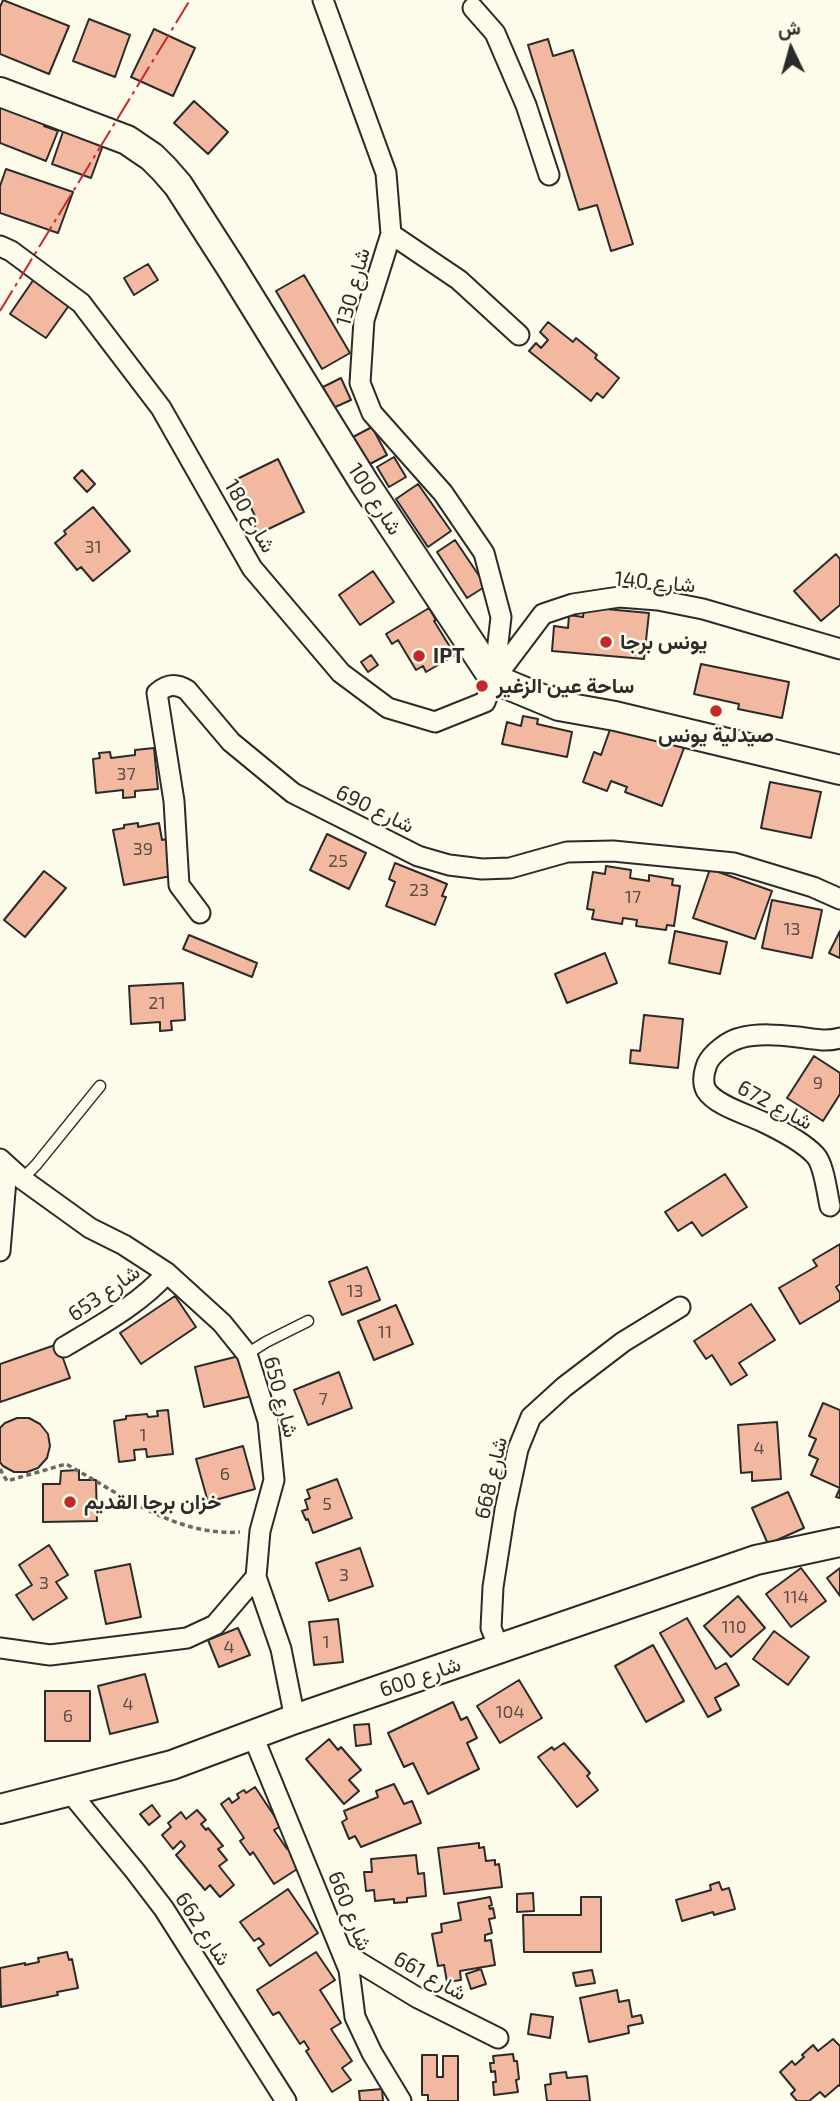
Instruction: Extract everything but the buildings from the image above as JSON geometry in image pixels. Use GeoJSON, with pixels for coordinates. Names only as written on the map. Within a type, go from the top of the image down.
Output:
{"type":"FeatureCollection","features":[{"type":"Feature","properties":{"kind":"main road","name":"شارع 100"},"geometry":{"type":"LineString","coordinates":[[0,92],[127,140],[152,157],[171,177],[232,269],[365,484],[494,679]]}},
{"type":"Feature","properties":{"kind":"main road"},"geometry":{"type":"LineString","coordinates":[[494,679],[559,706],[615,716],[840,770]]}},
{"type":"Feature","properties":{"kind":"main road","name":"شارع 600"},"geometry":{"type":"LineString","coordinates":[[0,1809],[172,1765],[295,1719],[756,1560],[840,1542]]}},
{"type":"Feature","properties":{"kind":"street","name":"شارع 130"},"geometry":{"type":"LineString","coordinates":[[323,0],[386,173],[391,233],[364,320],[360,383],[372,413],[443,493],[484,553],[501,617],[494,679]]}},
{"type":"Feature","properties":{"kind":"street"},"geometry":{"type":"LineString","coordinates":[[466,3],[495,33],[526,104],[550,175]]}},
{"type":"Feature","properties":{"kind":"street"},"geometry":{"type":"LineString","coordinates":[[391,233],[459,280],[519,335]]}},
{"type":"Feature","properties":{"kind":"street","name":"شارع 180"},"geometry":{"type":"LineString","coordinates":[[0,246],[11,251],[81,303],[162,408],[252,568],[341,673],[388,708],[435,722],[485,702],[494,679]]}},
{"type":"Feature","properties":{"kind":"street","name":"شارع 140"},"geometry":{"type":"LineString","coordinates":[[494,679],[543,614],[573,604],[619,597],[658,600],[703,609],[840,649]]}},
{"type":"Feature","properties":{"kind":"street","name":"شارع 690"},"geometry":{"type":"LineString","coordinates":[[200,913],[178,885],[174,801],[157,693],[171,685],[187,690],[231,742],[293,793],[418,856],[449,865],[482,869],[510,868],[567,852],[612,851],[734,863],[840,898]]}},
{"type":"Feature","properties":{"kind":"street","name":"شارع 672"},"geometry":{"type":"LineString","coordinates":[[830,1206],[818,1158],[805,1145],[714,1097],[706,1089],[704,1074],[709,1060],[736,1039],[755,1034],[825,1041],[840,1038]]}},
{"type":"Feature","properties":{"kind":"street"},"geometry":{"type":"LineString","coordinates":[[0,1251],[10,1169]]}},
{"type":"Feature","properties":{"kind":"street","name":"شارع 650"},"geometry":{"type":"LineString","coordinates":[[10,1169],[90,1228],[124,1245],[167,1273],[222,1323],[247,1354],[268,1421],[274,1480],[260,1531],[256,1577],[281,1649],[295,1719]]}},
{"type":"Feature","properties":{"kind":"street","name":"شارع 653"},"geometry":{"type":"LineString","coordinates":[[64,1347],[140,1297],[167,1273]]}},
{"type":"Feature","properties":{"kind":"street","name":"شارع 668"},"geometry":{"type":"LineString","coordinates":[[500,1650],[491,1628],[493,1587],[518,1449],[531,1417],[564,1387],[623,1342],[680,1307]]}},
{"type":"Feature","properties":{"kind":"street"},"geometry":{"type":"LineString","coordinates":[[0,1648],[50,1655],[187,1638],[215,1625],[256,1577]]}},
{"type":"Feature","properties":{"kind":"street","name":"شارع 660"},"geometry":{"type":"LineString","coordinates":[[253,1736],[342,1952],[352,1983],[355,2017],[372,2053],[401,2101]]}},
{"type":"Feature","properties":{"kind":"street","name":"شارع 662"},"geometry":{"type":"LineString","coordinates":[[69,1791],[149,1889],[286,2101]]}},
{"type":"Feature","properties":{"kind":"street","name":"شارع 661"},"geometry":{"type":"LineString","coordinates":[[342,1952],[418,1998],[498,2038]]}},
{"type":"Feature","properties":{"kind":"lane"},"geometry":{"type":"LineString","coordinates":[[10,1169],[36,1165],[100,1086]]}},
{"type":"Feature","properties":{"kind":"lane"},"geometry":{"type":"LineString","coordinates":[[247,1354],[308,1321]]}},
{"type":"Feature","properties":{"kind":"path"},"geometry":{"type":"LineString","coordinates":[[0,1469],[7,1481],[66,1464],[158,1515],[183,1525],[221,1534],[260,1531]]}},
{"type":"Feature","properties":{"kind":"power"},"geometry":{"type":"LineString","coordinates":[[0,311],[190,0]]}},
{"type":"Feature","properties":{"kind":"place","name":"يونس برجا"},"geometry":{"type":"Point","coordinates":[606,642]}},
{"type":"Feature","properties":{"kind":"place","name":"IPT"},"geometry":{"type":"Point","coordinates":[419,656]}},
{"type":"Feature","properties":{"kind":"place","name":"ساحة عين الزغير"},"geometry":{"type":"Point","coordinates":[482,686]}},
{"type":"Feature","properties":{"kind":"place","name":"صيدلية يونس"},"geometry":{"type":"Point","coordinates":[716,711]}},
{"type":"Feature","properties":{"kind":"place","name":"خزان برجا القديم"},"geometry":{"type":"Point","coordinates":[70,1502]}}]}
